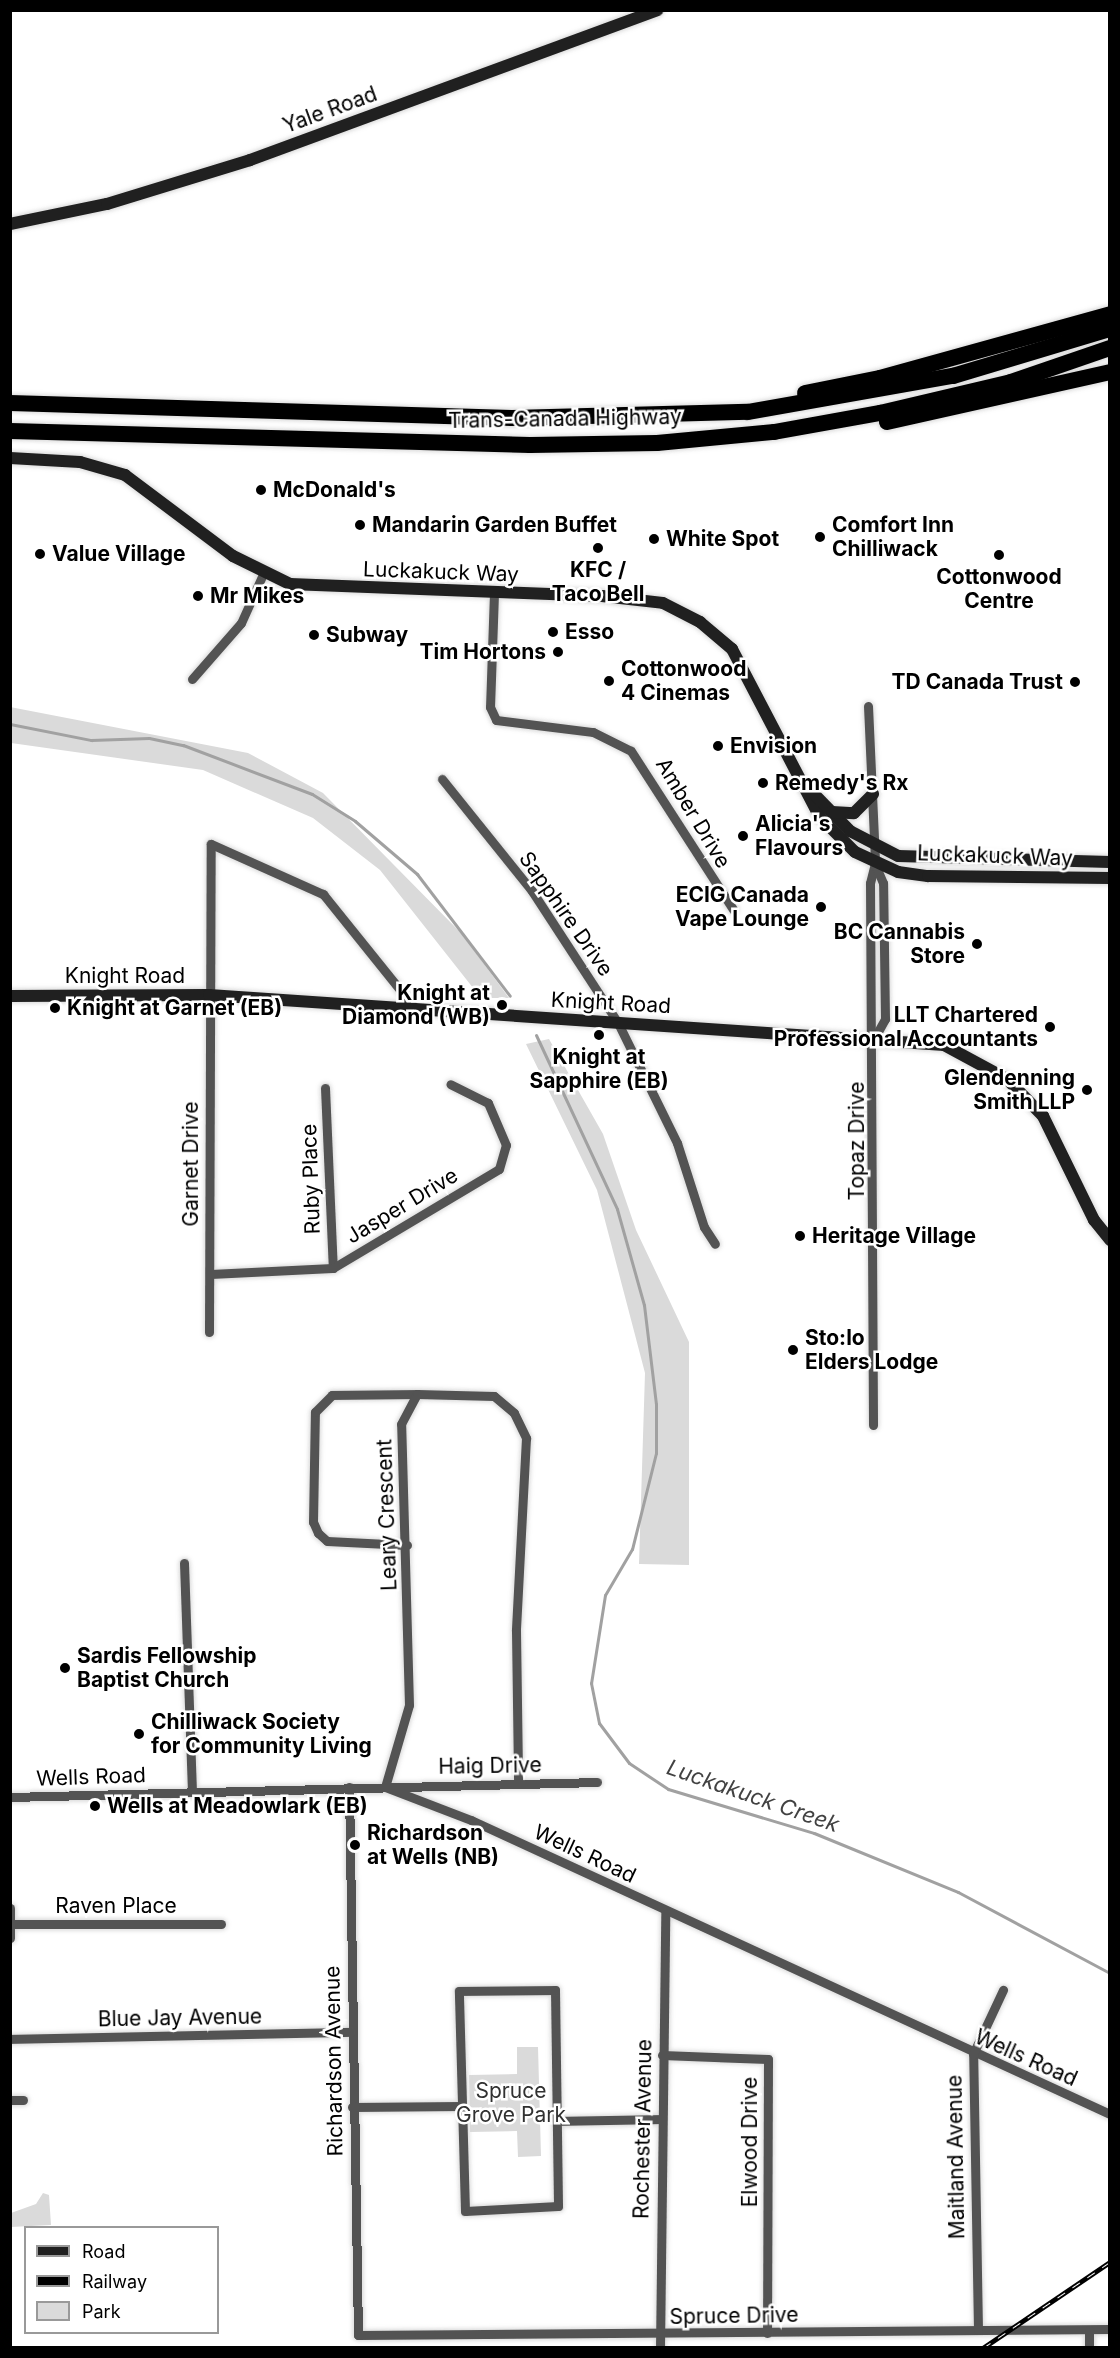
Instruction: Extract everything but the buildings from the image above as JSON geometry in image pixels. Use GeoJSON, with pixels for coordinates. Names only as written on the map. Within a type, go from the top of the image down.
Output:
{"type":"FeatureCollection","features":[{"type":"Feature","properties":{"kind":"highway"},"geometry":{"type":"LineString","coordinates":[[1084,321],[1110,308]]}},
{"type":"Feature","properties":{"kind":"highway"},"geometry":{"type":"LineString","coordinates":[[699,415],[880,378],[1110,314]]}},
{"type":"Feature","properties":{"kind":"highway","name":"Trans-Canada Highway"},"geometry":{"type":"LineString","coordinates":[[10,403],[512,418],[699,415],[842,398],[932,380],[1110,329]]}},
{"type":"Feature","properties":{"kind":"highway","name":"Trans-Canada Highway"},"geometry":{"type":"LineString","coordinates":[[10,431],[530,445],[657,443],[774,432],[880,413],[1011,382],[1110,348]]}},
{"type":"Feature","properties":{"kind":"highway"},"geometry":{"type":"LineString","coordinates":[[657,443],[840,431],[1110,372]]}},
{"type":"Feature","properties":{"kind":"street","name":"Yale Road"},"geometry":{"type":"LineString","coordinates":[[10,224],[107,204],[250,160],[657,10]]}},
{"type":"Feature","properties":{"kind":"street","name":"Luckakuck Way"},"geometry":{"type":"LineString","coordinates":[[10,458],[80,462],[126,475],[263,574],[330,589],[636,598],[686,613],[718,635],[747,669],[830,830],[875,863],[928,876],[1110,878]]}},
{"type":"Feature","properties":{"kind":"street"},"geometry":{"type":"LineString","coordinates":[[192,679],[241,623],[263,574]]}},
{"type":"Feature","properties":{"kind":"street","name":"Amber Drive"},"geometry":{"type":"LineString","coordinates":[[494,593],[490,707],[496,720],[593,732],[631,751],[733,909]]}},
{"type":"Feature","properties":{"kind":"street","name":"Topaz Drive"},"geometry":{"type":"LineString","coordinates":[[868,706],[875,847],[875,863],[870,883],[875,1037],[873,1425]]}},
{"type":"Feature","properties":{"kind":"street","name":"Sapphire Drive"},"geometry":{"type":"LineString","coordinates":[[442,779],[532,891],[618,1023],[677,1143],[704,1227],[715,1244]]}},
{"type":"Feature","properties":{"kind":"street","name":"Luckakuck Way"},"geometry":{"type":"LineString","coordinates":[[809,789],[831,812],[875,847],[928,861],[1110,862]]}},
{"type":"Feature","properties":{"kind":"street"},"geometry":{"type":"LineString","coordinates":[[831,812],[854,813],[873,794]]}},
{"type":"Feature","properties":{"kind":"street","name":"Garnet Drive"},"geometry":{"type":"LineString","coordinates":[[209,1332],[211,844],[322,894],[417,1011]]}},
{"type":"Feature","properties":{"kind":"street","name":"Topaz Drive"},"geometry":{"type":"LineString","coordinates":[[875,863],[883,883],[885,1019],[875,1037]]}},
{"type":"Feature","properties":{"kind":"street","name":"Knight Road"},"geometry":{"type":"LineString","coordinates":[[10,996],[209,995],[417,1011],[875,1037],[944,1045],[1007,1079],[1043,1116],[1094,1220],[1110,1240]]}},
{"type":"Feature","properties":{"kind":"street","name":"Jasper Drive"},"geometry":{"type":"LineString","coordinates":[[210,1275],[333,1268],[499,1169],[506,1146],[488,1103],[450,1084]]}},
{"type":"Feature","properties":{"kind":"street","name":"Ruby Place"},"geometry":{"type":"LineString","coordinates":[[325,1088],[333,1268]]}},
{"type":"Feature","properties":{"kind":"street","name":"Leary Crescent"},"geometry":{"type":"LineString","coordinates":[[385,1787],[409,1705],[407,1545],[401,1424],[417,1394]]}},
{"type":"Feature","properties":{"kind":"street"},"geometry":{"type":"LineString","coordinates":[[407,1545],[327,1541],[318,1533],[314,1522],[315,1412],[332,1395],[494,1396],[514,1413],[526,1438],[516,1631],[518,1783]]}},
{"type":"Feature","properties":{"kind":"street"},"geometry":{"type":"LineString","coordinates":[[184,1563],[192,1791]]}},
{"type":"Feature","properties":{"kind":"street","name":"Haig Drive"},"geometry":{"type":"LineString","coordinates":[[385,1787],[597,1782]]}},
{"type":"Feature","properties":{"kind":"street","name":"Richardson Avenue"},"geometry":{"type":"LineString","coordinates":[[349,1787],[352,2107],[358,2335]]}},
{"type":"Feature","properties":{"kind":"street","name":"Wells Road"},"geometry":{"type":"LineString","coordinates":[[10,1797],[385,1787],[471,1820],[973,2054],[1110,2114]]}},
{"type":"Feature","properties":{"kind":"street"},"geometry":{"type":"LineString","coordinates":[[10,1908],[10,1938]]}},
{"type":"Feature","properties":{"kind":"street","name":"Rochester Avenue"},"geometry":{"type":"LineString","coordinates":[[660,2348],[660,2119],[665,1912]]}},
{"type":"Feature","properties":{"kind":"street","name":"Raven Place"},"geometry":{"type":"LineString","coordinates":[[11,1924],[221,1924]]}},
{"type":"Feature","properties":{"kind":"street"},"geometry":{"type":"LineString","coordinates":[[555,1990],[558,2206],[465,2211],[462,2106],[459,1991],[555,1990]]}},
{"type":"Feature","properties":{"kind":"street","name":"Maitland Avenue"},"geometry":{"type":"LineString","coordinates":[[978,2330],[973,2054],[1004,1990]]}},
{"type":"Feature","properties":{"kind":"street","name":"Blue Jay Avenue"},"geometry":{"type":"LineString","coordinates":[[10,2039],[351,2032]]}},
{"type":"Feature","properties":{"kind":"street","name":"Elwood Drive"},"geometry":{"type":"LineString","coordinates":[[662,2055],[768,2059],[768,2333]]}},
{"type":"Feature","properties":{"kind":"street"},"geometry":{"type":"LineString","coordinates":[[10,2100],[23,2100]]}},
{"type":"Feature","properties":{"kind":"street"},"geometry":{"type":"LineString","coordinates":[[352,2107],[462,2106]]}},
{"type":"Feature","properties":{"kind":"street"},"geometry":{"type":"LineString","coordinates":[[557,2121],[660,2119]]}},
{"type":"Feature","properties":{"kind":"street","name":"Spruce Drive"},"geometry":{"type":"LineString","coordinates":[[358,2335],[660,2335],[1110,2329]]}},
{"type":"Feature","properties":{"kind":"street"},"geometry":{"type":"LineString","coordinates":[[1089,2330],[1089,2348]]}},
{"type":"Feature","properties":{"kind":"green space"},"geometry":{"type":"Polygon","coordinates":[[[10,707],[248,753],[323,793],[462,934],[509,998],[481,998],[380,870],[313,818],[203,770],[11,743],[10,707]]]}},
{"type":"Feature","properties":{"kind":"green space"},"geometry":{"type":"Polygon","coordinates":[[[549,1039],[603,1134],[636,1230],[689,1342],[689,1565],[639,1564],[645,1373],[597,1190],[526,1044],[549,1039]]]}},
{"type":"Feature","properties":{"kind":"green space","name":"Spruce Grove Park"},"geometry":{"type":"Polygon","coordinates":[[[517,2047],[538,2047],[541,2156],[518,2157],[517,2131],[470,2132],[469,2075],[517,2074],[517,2047]]]}},
{"type":"Feature","properties":{"kind":"green space"},"geometry":{"type":"Polygon","coordinates":[[[43,2193],[49,2195],[51,2225],[11,2227],[11,2213],[36,2204],[43,2193]]]}},
{"type":"Feature","properties":{"kind":"waterway","name":"Luckakuck Creek"},"geometry":{"type":"LineString","coordinates":[[10,724],[91,740],[149,738],[183,745],[312,794],[355,821],[417,874],[510,996]]}},
{"type":"Feature","properties":{"kind":"waterway","name":"Luckakuck Creek"},"geometry":{"type":"LineString","coordinates":[[536,1035],[617,1209],[644,1305],[656,1404],[656,1453],[632,1549],[605,1595],[591,1683],[599,1723],[629,1763],[668,1789],[814,1833],[958,1892],[1110,1973]]}},
{"type":"Feature","properties":{"kind":"railway"},"geometry":{"type":"LineString","coordinates":[[983,2348],[1110,2262]]}},
{"type":"Feature","properties":{"kind":"place","name":"McDonald's"},"geometry":{"type":"Point","coordinates":[261,490]}},
{"type":"Feature","properties":{"kind":"place","name":"Mandarin Garden Buffet"},"geometry":{"type":"Point","coordinates":[360,525]}},
{"type":"Feature","properties":{"kind":"place","name":"Comfort Inn Chilliwack"},"geometry":{"type":"Point","coordinates":[820,537]}},
{"type":"Feature","properties":{"kind":"place","name":"White Spot"},"geometry":{"type":"Point","coordinates":[654,539]}},
{"type":"Feature","properties":{"kind":"place","name":"KFC / Taco Bell"},"geometry":{"type":"Point","coordinates":[598,548]}},
{"type":"Feature","properties":{"kind":"place","name":"Value Village"},"geometry":{"type":"Point","coordinates":[40,554]}},
{"type":"Feature","properties":{"kind":"place","name":"Cottonwood Centre"},"geometry":{"type":"Point","coordinates":[999,555]}},
{"type":"Feature","properties":{"kind":"place","name":"Mr Mikes"},"geometry":{"type":"Point","coordinates":[198,596]}},
{"type":"Feature","properties":{"kind":"place","name":"Esso"},"geometry":{"type":"Point","coordinates":[553,632]}},
{"type":"Feature","properties":{"kind":"place","name":"Subway"},"geometry":{"type":"Point","coordinates":[314,635]}},
{"type":"Feature","properties":{"kind":"place","name":"Tim Hortons"},"geometry":{"type":"Point","coordinates":[558,652]}},
{"type":"Feature","properties":{"kind":"place","name":"Cottonwood 4 Cinemas"},"geometry":{"type":"Point","coordinates":[609,681]}},
{"type":"Feature","properties":{"kind":"place","name":"TD Canada Trust"},"geometry":{"type":"Point","coordinates":[1075,682]}},
{"type":"Feature","properties":{"kind":"place","name":"Envision"},"geometry":{"type":"Point","coordinates":[718,746]}},
{"type":"Feature","properties":{"kind":"place","name":"Remedy's Rx"},"geometry":{"type":"Point","coordinates":[763,783]}},
{"type":"Feature","properties":{"kind":"place","name":"Alicia's Flavours"},"geometry":{"type":"Point","coordinates":[743,836]}},
{"type":"Feature","properties":{"kind":"place","name":"ECIG Canada Vape Lounge"},"geometry":{"type":"Point","coordinates":[821,907]}},
{"type":"Feature","properties":{"kind":"place","name":"BC Cannabis Store"},"geometry":{"type":"Point","coordinates":[977,944]}},
{"type":"Feature","properties":{"kind":"place","name":"Knight at Diamond (WB)"},"geometry":{"type":"Point","coordinates":[502,1005]}},
{"type":"Feature","properties":{"kind":"place","name":"Knight at Garnet (EB)"},"geometry":{"type":"Point","coordinates":[55,1008]}},
{"type":"Feature","properties":{"kind":"place","name":"LLT Chartered Professional Accountants"},"geometry":{"type":"Point","coordinates":[1050,1027]}},
{"type":"Feature","properties":{"kind":"place","name":"Knight at Sapphire (EB)"},"geometry":{"type":"Point","coordinates":[599,1035]}},
{"type":"Feature","properties":{"kind":"place","name":"Glendenning Smith LLP"},"geometry":{"type":"Point","coordinates":[1087,1090]}},
{"type":"Feature","properties":{"kind":"place","name":"Heritage Village"},"geometry":{"type":"Point","coordinates":[800,1236]}},
{"type":"Feature","properties":{"kind":"place","name":"Sto:lo Elders Lodge"},"geometry":{"type":"Point","coordinates":[793,1350]}},
{"type":"Feature","properties":{"kind":"place","name":"Sardis Fellowship Baptist Church"},"geometry":{"type":"Point","coordinates":[65,1668]}},
{"type":"Feature","properties":{"kind":"place","name":"Chilliwack Society for Community Living"},"geometry":{"type":"Point","coordinates":[139,1734]}},
{"type":"Feature","properties":{"kind":"place","name":"Wells at Meadowlark (EB)"},"geometry":{"type":"Point","coordinates":[95,1806]}},
{"type":"Feature","properties":{"kind":"place","name":"Richardson at Wells (NB)"},"geometry":{"type":"Point","coordinates":[355,1845]}}]}
